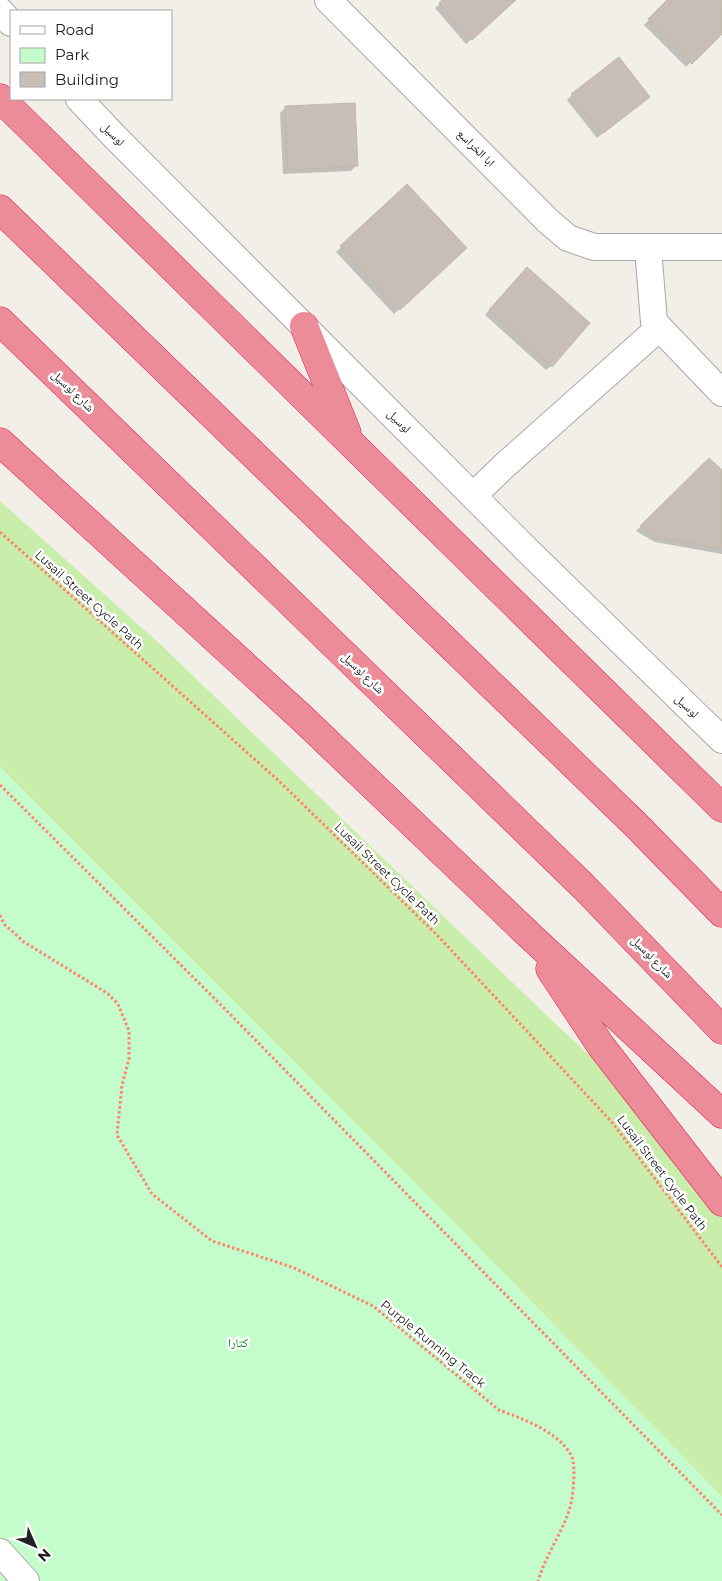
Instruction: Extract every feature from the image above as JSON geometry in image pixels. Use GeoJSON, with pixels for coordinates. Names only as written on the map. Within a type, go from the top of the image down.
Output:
{"type":"FeatureCollection","features":[{"type":"Feature","properties":{"kind":"highway"},"geometry":{"type":"LineString","coordinates":[[0,98],[722,808]]}},
{"type":"Feature","properties":{"kind":"highway"},"geometry":{"type":"LineString","coordinates":[[0,209],[636,825],[722,913]]}},
{"type":"Feature","properties":{"kind":"highway","name":"شارع لوسيل"},"geometry":{"type":"LineString","coordinates":[[0,320],[577,880],[722,1030]]}},
{"type":"Feature","properties":{"kind":"highway"},"geometry":{"type":"LineString","coordinates":[[304,326],[352,444]]}},
{"type":"Feature","properties":{"kind":"highway"},"geometry":{"type":"LineString","coordinates":[[0,442],[302,718],[528,934],[722,1114]]}},
{"type":"Feature","properties":{"kind":"highway"},"geometry":{"type":"LineString","coordinates":[[528,934],[601,1046],[722,1202]]}},
{"type":"Feature","properties":{"kind":"street","name":"ابا الخراسع"},"geometry":{"type":"LineString","coordinates":[[328,0],[548,221],[568,238],[594,247],[722,247]]}},
{"type":"Feature","properties":{"kind":"street"},"geometry":{"type":"LineString","coordinates":[[0,11],[10,22]]}},
{"type":"Feature","properties":{"kind":"street","name":"لوسيل"},"geometry":{"type":"LineString","coordinates":[[80,100],[473,496],[722,739]]}},
{"type":"Feature","properties":{"kind":"street"},"geometry":{"type":"LineString","coordinates":[[648,248],[652,313],[659,328],[722,393]]}},
{"type":"Feature","properties":{"kind":"street"},"geometry":{"type":"LineString","coordinates":[[473,496],[659,328]]}},
{"type":"Feature","properties":{"kind":"street"},"geometry":{"type":"LineString","coordinates":[[0,1552],[26,1581]]}},
{"type":"Feature","properties":{"kind":"path","name":"Lusail Street Cycle Path"},"geometry":{"type":"LineString","coordinates":[[0,532],[279,781],[437,935],[611,1120],[722,1267]]}},
{"type":"Feature","properties":{"kind":"path"},"geometry":{"type":"LineString","coordinates":[[0,785],[223,1006],[722,1515]]}},
{"type":"Feature","properties":{"kind":"path","name":"Purple Running Track"},"geometry":{"type":"LineString","coordinates":[[0,915],[4,924],[24,942],[107,993],[118,1004],[129,1031],[129,1059],[122,1085],[118,1135],[152,1194],[212,1241],[292,1267],[373,1306],[499,1410],[519,1417],[558,1439],[572,1458],[573,1495],[569,1512],[544,1561],[538,1581]]}},
{"type":"Feature","properties":{"kind":"green space"},"geometry":{"type":"Polygon","coordinates":[[[0,501],[160,644],[562,1030],[722,1176],[722,1497],[435,1203],[0,767],[0,501]]]}},
{"type":"Feature","properties":{"kind":"green space","name":"كتارا"},"geometry":{"type":"Polygon","coordinates":[[[0,767],[435,1203],[722,1497],[722,1581],[0,1581],[0,767]]]}},
{"type":"Feature","properties":{"kind":"building"},"geometry":{"type":"Polygon","coordinates":[[[442,0],[516,0],[472,40],[439,3],[442,0]]]}},
{"type":"Feature","properties":{"kind":"building"},"geometry":{"type":"Polygon","coordinates":[[[667,0],[722,0],[722,34],[692,64],[648,19],[667,0]]]}},
{"type":"Feature","properties":{"kind":"building"},"geometry":{"type":"Polygon","coordinates":[[[619,57],[650,97],[602,134],[571,94],[619,57]]]}},
{"type":"Feature","properties":{"kind":"building"},"geometry":{"type":"Polygon","coordinates":[[[355,103],[358,166],[288,170],[285,106],[355,103]]]}},
{"type":"Feature","properties":{"kind":"building"},"geometry":{"type":"Polygon","coordinates":[[[407,184],[467,248],[400,310],[340,246],[407,184]]]}},
{"type":"Feature","properties":{"kind":"building"},"geometry":{"type":"Polygon","coordinates":[[[527,267],[590,323],[552,367],[489,310],[527,267]]]}},
{"type":"Feature","properties":{"kind":"building"},"geometry":{"type":"Polygon","coordinates":[[[709,458],[722,470],[722,549],[660,537],[640,526],[709,458]]]}}]}
